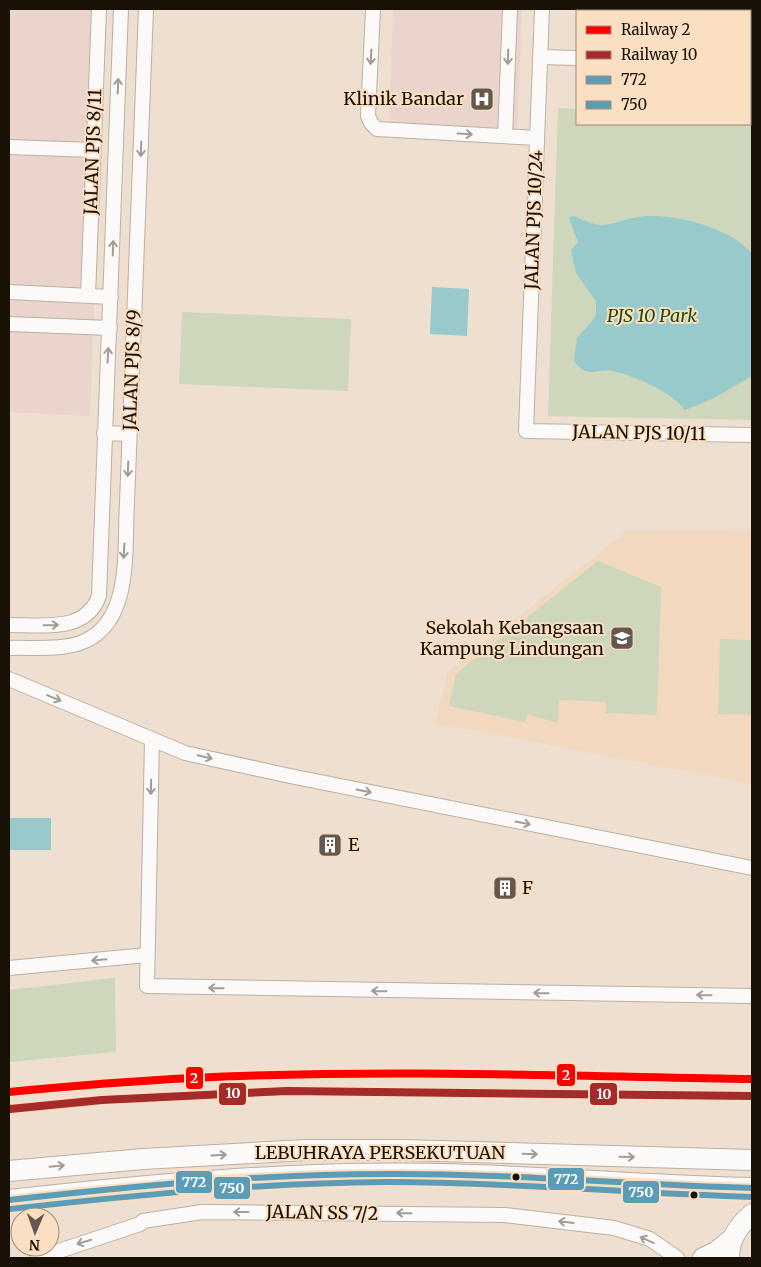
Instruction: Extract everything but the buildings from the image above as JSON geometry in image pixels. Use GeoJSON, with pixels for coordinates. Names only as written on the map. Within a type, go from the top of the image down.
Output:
{"type":"FeatureCollection","features":[{"type":"Feature","properties":{"kind":"highway","name":"LEBUHRAYA PERSEKUTUAN"},"geometry":{"type":"LineString","coordinates":[[9,1171],[142,1159],[306,1150],[402,1150],[752,1160]]}},
{"type":"Feature","properties":{"kind":"highway","name":"LEBUHRAYA PERSEKUTUAN"},"geometry":{"type":"LineString","coordinates":[[9,1200],[144,1185],[304,1176],[438,1174],[752,1188]]}},
{"type":"Feature","properties":{"kind":"highway"},"geometry":{"type":"LineString","coordinates":[[729,1258],[733,1238],[737,1230],[752,1214]]}},
{"type":"Feature","properties":{"kind":"highway"},"geometry":{"type":"LineString","coordinates":[[703,1258],[716,1252],[733,1238]]}},
{"type":"Feature","properties":{"kind":"street","name":"JALAN PJS 8/11"},"geometry":{"type":"LineString","coordinates":[[88,296],[99,9]]}},
{"type":"Feature","properties":{"kind":"street","name":"JALAN PJS 8/9"},"geometry":{"type":"LineString","coordinates":[[90,613],[95,607],[99,596],[121,9]]}},
{"type":"Feature","properties":{"kind":"street","name":"JALAN PJS 8/9"},"geometry":{"type":"LineString","coordinates":[[9,648],[70,645],[84,641],[99,632],[115,612],[122,584],[146,9]]}},
{"type":"Feature","properties":{"kind":"street"},"geometry":{"type":"LineString","coordinates":[[373,9],[368,116],[371,123],[377,128],[537,138]]}},
{"type":"Feature","properties":{"kind":"street"},"geometry":{"type":"LineString","coordinates":[[505,136],[510,9]]}},
{"type":"Feature","properties":{"kind":"street","name":"JALAN PJS 10/24"},"geometry":{"type":"LineString","coordinates":[[526,431],[542,9]]}},
{"type":"Feature","properties":{"kind":"street"},"geometry":{"type":"LineString","coordinates":[[540,57],[576,58]]}},
{"type":"Feature","properties":{"kind":"street"},"geometry":{"type":"LineString","coordinates":[[9,147],[93,150]]}},
{"type":"Feature","properties":{"kind":"street"},"geometry":{"type":"LineString","coordinates":[[9,292],[111,297]]}},
{"type":"Feature","properties":{"kind":"street"},"geometry":{"type":"LineString","coordinates":[[9,324],[110,328]]}},
{"type":"Feature","properties":{"kind":"street","name":"JALAN PJS 10/11"},"geometry":{"type":"LineString","coordinates":[[526,431],[752,435]]}},
{"type":"Feature","properties":{"kind":"street"},"geometry":{"type":"LineString","coordinates":[[104,433],[129,434]]}},
{"type":"Feature","properties":{"kind":"street"},"geometry":{"type":"LineString","coordinates":[[9,625],[59,625],[76,622],[90,613],[115,612]]}},
{"type":"Feature","properties":{"kind":"street"},"geometry":{"type":"LineString","coordinates":[[9,679],[186,752],[290,776],[752,868]]}},
{"type":"Feature","properties":{"kind":"street"},"geometry":{"type":"LineString","coordinates":[[152,739],[148,986],[752,996]]}},
{"type":"Feature","properties":{"kind":"street"},"geometry":{"type":"LineString","coordinates":[[9,968],[147,956]]}},
{"type":"Feature","properties":{"kind":"street","name":"JALAN SS 7/2"},"geometry":{"type":"LineString","coordinates":[[38,1258],[140,1224],[143,1221],[202,1212],[505,1215],[614,1228],[650,1239],[678,1258]]}},
{"type":"Feature","properties":{"kind":"shaded area"},"geometry":{"type":"Polygon","coordinates":[[[9,9],[105,9],[90,416],[9,412],[9,9]]]}},
{"type":"Feature","properties":{"kind":"shaded area"},"geometry":{"type":"Polygon","coordinates":[[[393,9],[522,9],[517,132],[389,126],[393,9]]]}},
{"type":"Feature","properties":{"kind":"shaded area","name":"Sekolah Kebangsaan Kampung Lindungan"},"geometry":{"type":"Polygon","coordinates":[[[752,530],[752,784],[435,723],[448,672],[627,531],[752,530]]]}},
{"type":"Feature","properties":{"kind":"green space","name":"PJS 10 Park"},"geometry":{"type":"Polygon","coordinates":[[[558,108],[576,109],[576,125],[751,125],[752,118],[752,420],[548,416],[558,108]]]}},
{"type":"Feature","properties":{"kind":"green space"},"geometry":{"type":"Polygon","coordinates":[[[182,312],[351,319],[348,391],[179,384],[182,312]]]}},
{"type":"Feature","properties":{"kind":"green space"},"geometry":{"type":"Polygon","coordinates":[[[598,561],[661,587],[657,715],[606,713],[606,702],[559,700],[558,723],[527,714],[525,722],[449,706],[456,674],[598,561]]]}},
{"type":"Feature","properties":{"kind":"green space"},"geometry":{"type":"Polygon","coordinates":[[[720,639],[752,640],[752,715],[718,714],[720,639]]]}},
{"type":"Feature","properties":{"kind":"green space"},"geometry":{"type":"Polygon","coordinates":[[[115,978],[116,1052],[9,1062],[9,990],[115,978]]]}},
{"type":"Feature","properties":{"kind":"water"},"geometry":{"type":"Polygon","coordinates":[[[573,216],[601,225],[639,217],[668,217],[700,224],[731,237],[743,245],[752,254],[752,376],[712,399],[685,410],[652,385],[612,371],[588,372],[579,367],[574,361],[577,338],[593,320],[596,314],[596,301],[576,273],[571,250],[578,242],[569,218],[573,216]]]}},
{"type":"Feature","properties":{"kind":"water"},"geometry":{"type":"Polygon","coordinates":[[[432,287],[469,289],[467,336],[430,334],[432,287]]]}},
{"type":"Feature","properties":{"kind":"water"},"geometry":{"type":"Polygon","coordinates":[[[9,818],[51,818],[51,850],[9,850],[9,818]]]}},
{"type":"Feature","properties":{"kind":"rail line","name":"2"},"geometry":{"type":"LineString","coordinates":[[9,1092],[170,1079],[263,1075],[472,1074],[752,1079]]}},
{"type":"Feature","properties":{"kind":"rail line","name":"10"},"geometry":{"type":"LineString","coordinates":[[10,1109],[102,1100],[287,1091],[752,1096]]}},
{"type":"Feature","properties":{"kind":"transit line","name":"772"},"geometry":{"type":"LineString","coordinates":[[9,1200],[197,1182],[339,1175],[478,1175],[752,1188]]}},
{"type":"Feature","properties":{"kind":"transit line","name":"750"},"geometry":{"type":"LineString","coordinates":[[29,1207],[198,1191],[386,1182],[432,1182],[752,1197]]}},
{"type":"Feature","properties":{"kind":"place","name":"Klinik Bandar"},"geometry":{"type":"Point","coordinates":[482,99]}},
{"type":"Feature","properties":{"kind":"place","name":"Sekolah Kebangsaan Kampung Lindungan"},"geometry":{"type":"Point","coordinates":[622,638]}},
{"type":"Feature","properties":{"kind":"place","name":"E"},"geometry":{"type":"Point","coordinates":[330,845]}},
{"type":"Feature","properties":{"kind":"place","name":"F"},"geometry":{"type":"Point","coordinates":[505,888]}}]}
